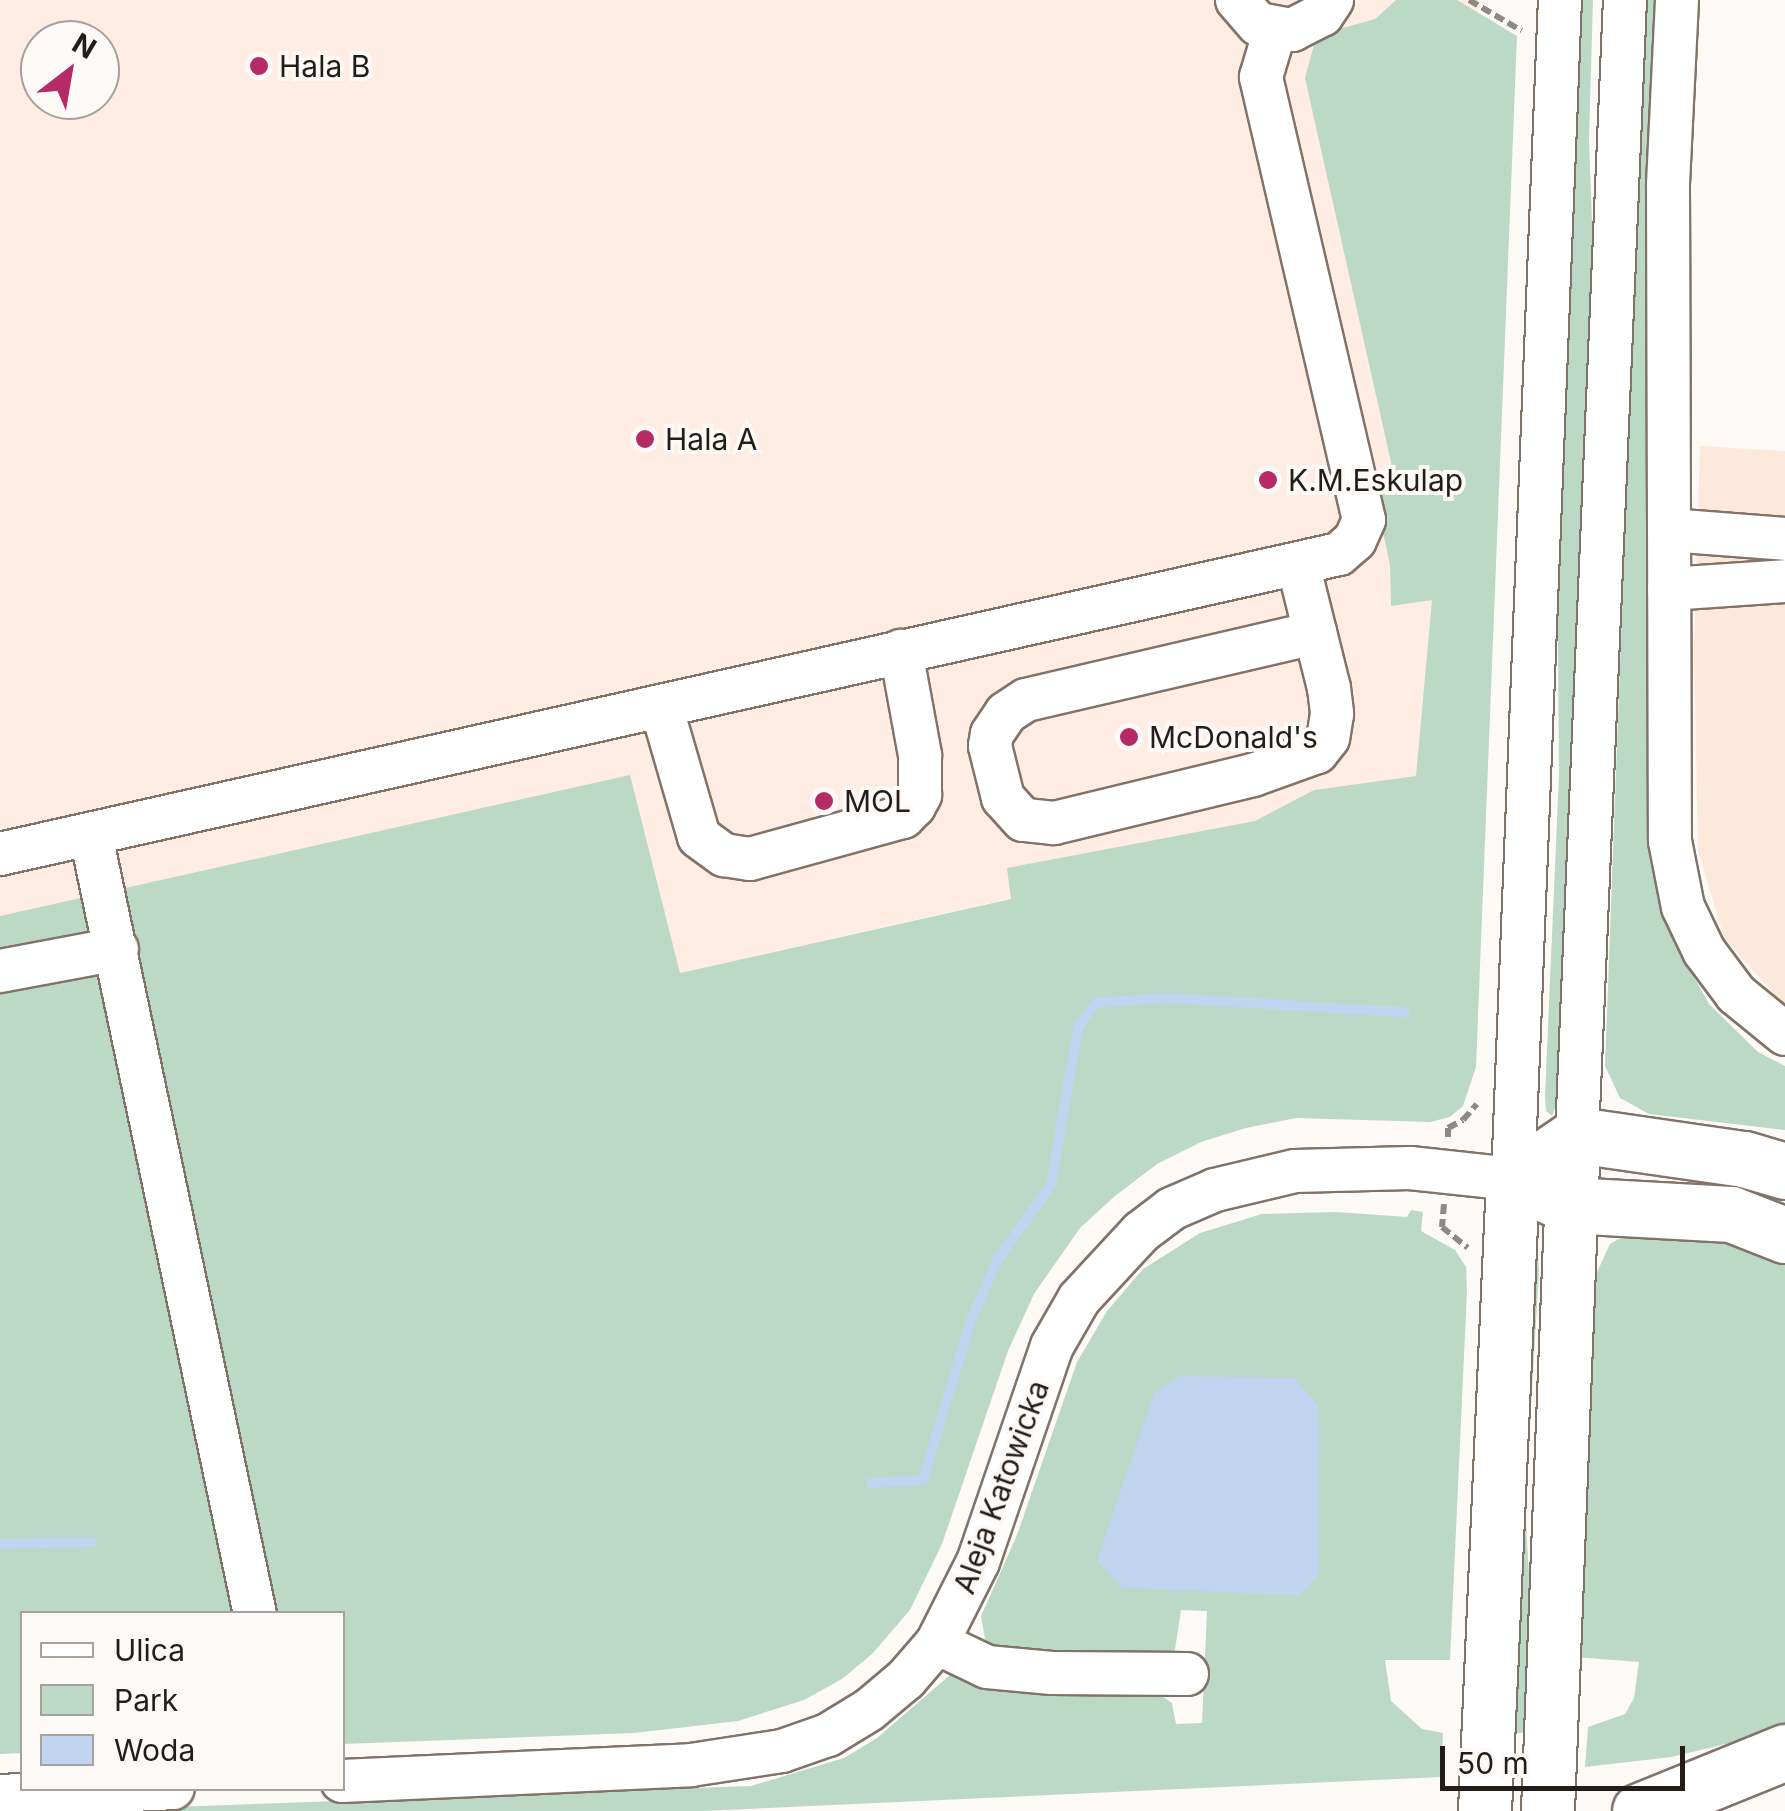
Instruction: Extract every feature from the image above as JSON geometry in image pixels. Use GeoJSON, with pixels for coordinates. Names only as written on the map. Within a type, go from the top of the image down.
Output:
{"type":"FeatureCollection","features":[{"type":"Feature","properties":{"kind":"highway"},"geometry":{"type":"LineString","coordinates":[[1576,1134],[1744,1159],[1785,1170]]}},
{"type":"Feature","properties":{"kind":"highway"},"geometry":{"type":"LineString","coordinates":[[1513,1179],[1569,1204],[1732,1214],[1785,1235]]}},
{"type":"Feature","properties":{"kind":"highway"},"geometry":{"type":"LineString","coordinates":[[1640,1811],[1785,1752]]}},
{"type":"Feature","properties":{"kind":"main road"},"geometry":{"type":"LineString","coordinates":[[1486,1811],[1513,1179],[1576,1134]]}},
{"type":"Feature","properties":{"kind":"main road"},"geometry":{"type":"LineString","coordinates":[[1548,1811],[1569,1204],[1576,1134]]}},
{"type":"Feature","properties":{"kind":"street"},"geometry":{"type":"LineString","coordinates":[[1237,0],[1258,24],[1275,30],[1308,25],[1332,0]]}},
{"type":"Feature","properties":{"kind":"street"},"geometry":{"type":"LineString","coordinates":[[1513,1179],[1560,0]]}},
{"type":"Feature","properties":{"kind":"street"},"geometry":{"type":"LineString","coordinates":[[1576,1134],[1625,0]]}},
{"type":"Feature","properties":{"kind":"street"},"geometry":{"type":"LineString","coordinates":[[1677,0],[1668,186],[1670,841],[1682,907],[1704,950],[1736,994],[1785,1034]]}},
{"type":"Feature","properties":{"kind":"street"},"geometry":{"type":"LineString","coordinates":[[0,854],[1339,554],[1355,540],[1364,520],[1265,95],[1262,77],[1275,30]]}},
{"type":"Feature","properties":{"kind":"street"},"geometry":{"type":"LineString","coordinates":[[1668,530],[1785,539]]}},
{"type":"Feature","properties":{"kind":"street"},"geometry":{"type":"LineString","coordinates":[[1298,564],[1315,633],[1332,722],[1323,746],[1310,757],[1054,824],[1023,820],[1003,798],[991,740],[1006,713],[1026,700],[1315,633]]}},
{"type":"Feature","properties":{"kind":"street"},"geometry":{"type":"LineString","coordinates":[[1669,589],[1785,581]]}},
{"type":"Feature","properties":{"kind":"street"},"geometry":{"type":"LineString","coordinates":[[662,706],[699,837],[724,856],[750,859],[903,817],[914,806],[920,795],[920,756],[902,651]]}},
{"type":"Feature","properties":{"kind":"street"},"geometry":{"type":"LineString","coordinates":[[91,836],[254,1611]]}},
{"type":"Feature","properties":{"kind":"street"},"geometry":{"type":"LineString","coordinates":[[0,971],[116,949]]}},
{"type":"Feature","properties":{"kind":"street","name":"Aleja Katowicka"},"geometry":{"type":"LineString","coordinates":[[345,1781],[630,1769],[782,1752],[828,1735],[869,1710],[906,1679],[937,1643],[978,1562],[1052,1346],[1080,1299],[1141,1232],[1171,1209],[1214,1190],[1295,1171],[1446,1169],[1513,1179]]}},
{"type":"Feature","properties":{"kind":"street"},"geometry":{"type":"LineString","coordinates":[[937,1643],[987,1667],[1052,1673],[1188,1674]]}},
{"type":"Feature","properties":{"kind":"street"},"geometry":{"type":"LineString","coordinates":[[0,1796],[109,1791]]}},
{"type":"Feature","properties":{"kind":"path"},"geometry":{"type":"LineString","coordinates":[[1469,0],[1527,34]]}},
{"type":"Feature","properties":{"kind":"shaded area"},"geometry":{"type":"Polygon","coordinates":[[[0,0],[1479,0],[1457,329],[1416,776],[1314,790],[1255,821],[1008,868],[1012,898],[679,973],[630,776],[0,916],[0,0]]]}},
{"type":"Feature","properties":{"kind":"shaded area"},"geometry":{"type":"Polygon","coordinates":[[[1700,446],[1785,451],[1785,1006],[1724,938],[1698,850],[1694,649],[1700,446]]]}},
{"type":"Feature","properties":{"kind":"green space"},"geometry":{"type":"Polygon","coordinates":[[[1396,0],[1457,0],[1517,36],[1476,1067],[1463,1106],[1450,1117],[1430,1122],[1296,1118],[1246,1128],[1201,1142],[1157,1164],[1115,1196],[1080,1228],[1034,1294],[1008,1351],[942,1544],[910,1610],[872,1654],[842,1679],[804,1700],[738,1721],[634,1733],[345,1744],[345,1611],[20,1611],[20,1753],[0,1754],[0,916],[630,775],[680,973],[1011,899],[1007,868],[1255,821],[1314,790],[1416,776],[1432,600],[1391,606],[1390,565],[1373,486],[1395,480],[1305,78],[1315,41],[1328,32],[1375,19],[1396,0]]]}},
{"type":"Feature","properties":{"kind":"green space"},"geometry":{"type":"Polygon","coordinates":[[[1579,0],[1593,0],[1589,139],[1594,278],[1559,1098],[1552,1116],[1546,1111],[1545,1095],[1559,775],[1557,513],[1579,0]]]}},
{"type":"Feature","properties":{"kind":"green space"},"geometry":{"type":"Polygon","coordinates":[[[1645,0],[1659,0],[1652,840],[1658,896],[1672,938],[1709,1004],[1758,1052],[1785,1066],[1785,1130],[1649,1114],[1620,1098],[1605,1066],[1645,0]]]}},
{"type":"Feature","properties":{"kind":"green space"},"geometry":{"type":"Polygon","coordinates":[[[1411,1210],[1423,1212],[1421,1231],[1455,1250],[1466,1267],[1450,1660],[1385,1660],[1391,1701],[1422,1729],[1443,1733],[1441,1777],[702,1811],[60,1811],[751,1786],[844,1758],[877,1738],[950,1675],[1153,1690],[1172,1703],[1176,1724],[1202,1723],[1207,1611],[1181,1610],[1174,1656],[1012,1659],[986,1645],[981,1616],[1017,1535],[1077,1362],[1107,1311],[1143,1269],[1200,1233],[1262,1214],[1336,1212],[1407,1217],[1411,1210]]]}},
{"type":"Feature","properties":{"kind":"green space"},"geometry":{"type":"Polygon","coordinates":[[[1641,1226],[1785,1248],[1785,1730],[1671,1757],[1585,1767],[1588,1727],[1625,1714],[1634,1698],[1639,1662],[1575,1657],[1592,1283],[1610,1244],[1641,1226]]]}},
{"type":"Feature","properties":{"kind":"green space"},"geometry":{"type":"Polygon","coordinates":[[[1536,1227],[1539,1271],[1525,1507],[1534,1661],[1529,1732],[1507,1734],[1536,1227]]]}},
{"type":"Feature","properties":{"kind":"water"},"geometry":{"type":"Polygon","coordinates":[[[1180,1376],[1294,1378],[1318,1405],[1319,1574],[1300,1595],[1123,1588],[1097,1561],[1154,1393],[1180,1376]]]}},
{"type":"Feature","properties":{"kind":"waterway"},"geometry":{"type":"LineString","coordinates":[[871,1483],[923,1480],[971,1320],[998,1259],[1051,1185],[1078,1027],[1096,1003],[1166,998],[1405,1012]]}},
{"type":"Feature","properties":{"kind":"waterway"},"geometry":{"type":"LineString","coordinates":[[0,1544],[91,1542]]}},
{"type":"Feature","properties":{"kind":"place","name":"Hala B"},"geometry":{"type":"Point","coordinates":[259,66]}},
{"type":"Feature","properties":{"kind":"place","name":"Hala A"},"geometry":{"type":"Point","coordinates":[645,439]}},
{"type":"Feature","properties":{"kind":"place","name":"K.M.Eskulap"},"geometry":{"type":"Point","coordinates":[1268,480]}},
{"type":"Feature","properties":{"kind":"place","name":"McDonald's"},"geometry":{"type":"Point","coordinates":[1129,737]}},
{"type":"Feature","properties":{"kind":"place","name":"MOL"},"geometry":{"type":"Point","coordinates":[824,801]}}]}
